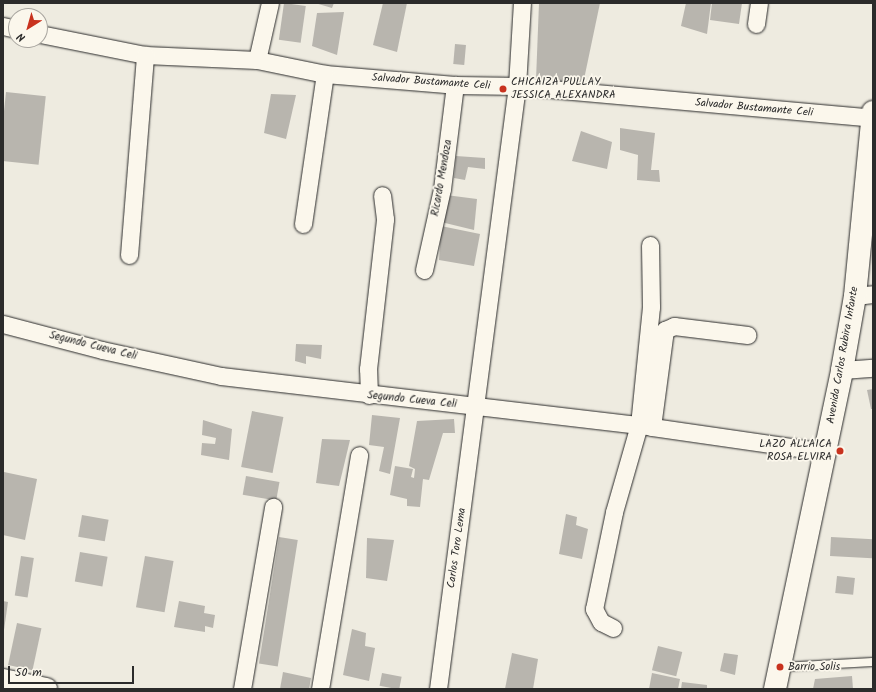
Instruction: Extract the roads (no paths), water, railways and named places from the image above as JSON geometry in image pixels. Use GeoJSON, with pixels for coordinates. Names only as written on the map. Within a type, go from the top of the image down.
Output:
{"type":"FeatureCollection","features":[{"type":"Feature","properties":{"kind":"street"},"geometry":{"type":"LineString","coordinates":[[257,60],[270,3]]}},
{"type":"Feature","properties":{"kind":"street"},"geometry":{"type":"LineString","coordinates":[[517,86],[522,3]]}},
{"type":"Feature","properties":{"kind":"street"},"geometry":{"type":"LineString","coordinates":[[756,24],[759,3]]}},
{"type":"Feature","properties":{"kind":"street","name":"Salvador Bustamante Celi"},"geometry":{"type":"LineString","coordinates":[[48,36],[145,55],[257,60],[325,74],[455,85],[517,86],[873,116]]}},
{"type":"Feature","properties":{"kind":"street"},"geometry":{"type":"LineString","coordinates":[[129,255],[145,55]]}},
{"type":"Feature","properties":{"kind":"street"},"geometry":{"type":"LineString","coordinates":[[303,224],[325,74]]}},
{"type":"Feature","properties":{"kind":"street","name":"Ricardo Mendoza"},"geometry":{"type":"LineString","coordinates":[[424,270],[442,189],[455,85]]}},
{"type":"Feature","properties":{"kind":"street","name":"Carlos Toro Lema"},"geometry":{"type":"LineString","coordinates":[[438,689],[517,86]]}},
{"type":"Feature","properties":{"kind":"street","name":"Avenida Carlos Rubira Infante"},"geometry":{"type":"LineString","coordinates":[[775,689],[842,370],[864,295],[873,116]]}},
{"type":"Feature","properties":{"kind":"street"},"geometry":{"type":"LineString","coordinates":[[369,395],[368,369],[385,219],[382,195]]}},
{"type":"Feature","properties":{"kind":"street"},"geometry":{"type":"LineString","coordinates":[[645,426],[651,307],[650,245]]}},
{"type":"Feature","properties":{"kind":"street","name":"Segundo Cueva Celi"},"geometry":{"type":"LineString","coordinates":[[3,324],[102,350],[221,376],[369,395],[645,426],[825,452]]}},
{"type":"Feature","properties":{"kind":"street"},"geometry":{"type":"LineString","coordinates":[[613,628],[601,622],[594,608],[614,512],[645,426],[665,330],[674,326],[747,335]]}},
{"type":"Feature","properties":{"kind":"street"},"geometry":{"type":"LineString","coordinates":[[842,370],[873,368]]}},
{"type":"Feature","properties":{"kind":"street"},"geometry":{"type":"LineString","coordinates":[[320,689],[359,455]]}},
{"type":"Feature","properties":{"kind":"street"},"geometry":{"type":"LineString","coordinates":[[242,689],[273,507]]}},
{"type":"Feature","properties":{"kind":"street"},"geometry":{"type":"LineString","coordinates":[[3,680],[46,689]]}},
{"type":"Feature","properties":{"kind":"lane"},"geometry":{"type":"LineString","coordinates":[[780,667],[873,662]]}},
{"type":"Feature","properties":{"kind":"place","name":"CHICAIZA PULLAY JESSICA ALEXANDRA"},"geometry":{"type":"Point","coordinates":[503,89]}},
{"type":"Feature","properties":{"kind":"place","name":"LAZO ALLAICA ROSA ELVIRA"},"geometry":{"type":"Point","coordinates":[840,451]}},
{"type":"Feature","properties":{"kind":"place","name":"Barrio Solis"},"geometry":{"type":"Point","coordinates":[780,667]}}]}
